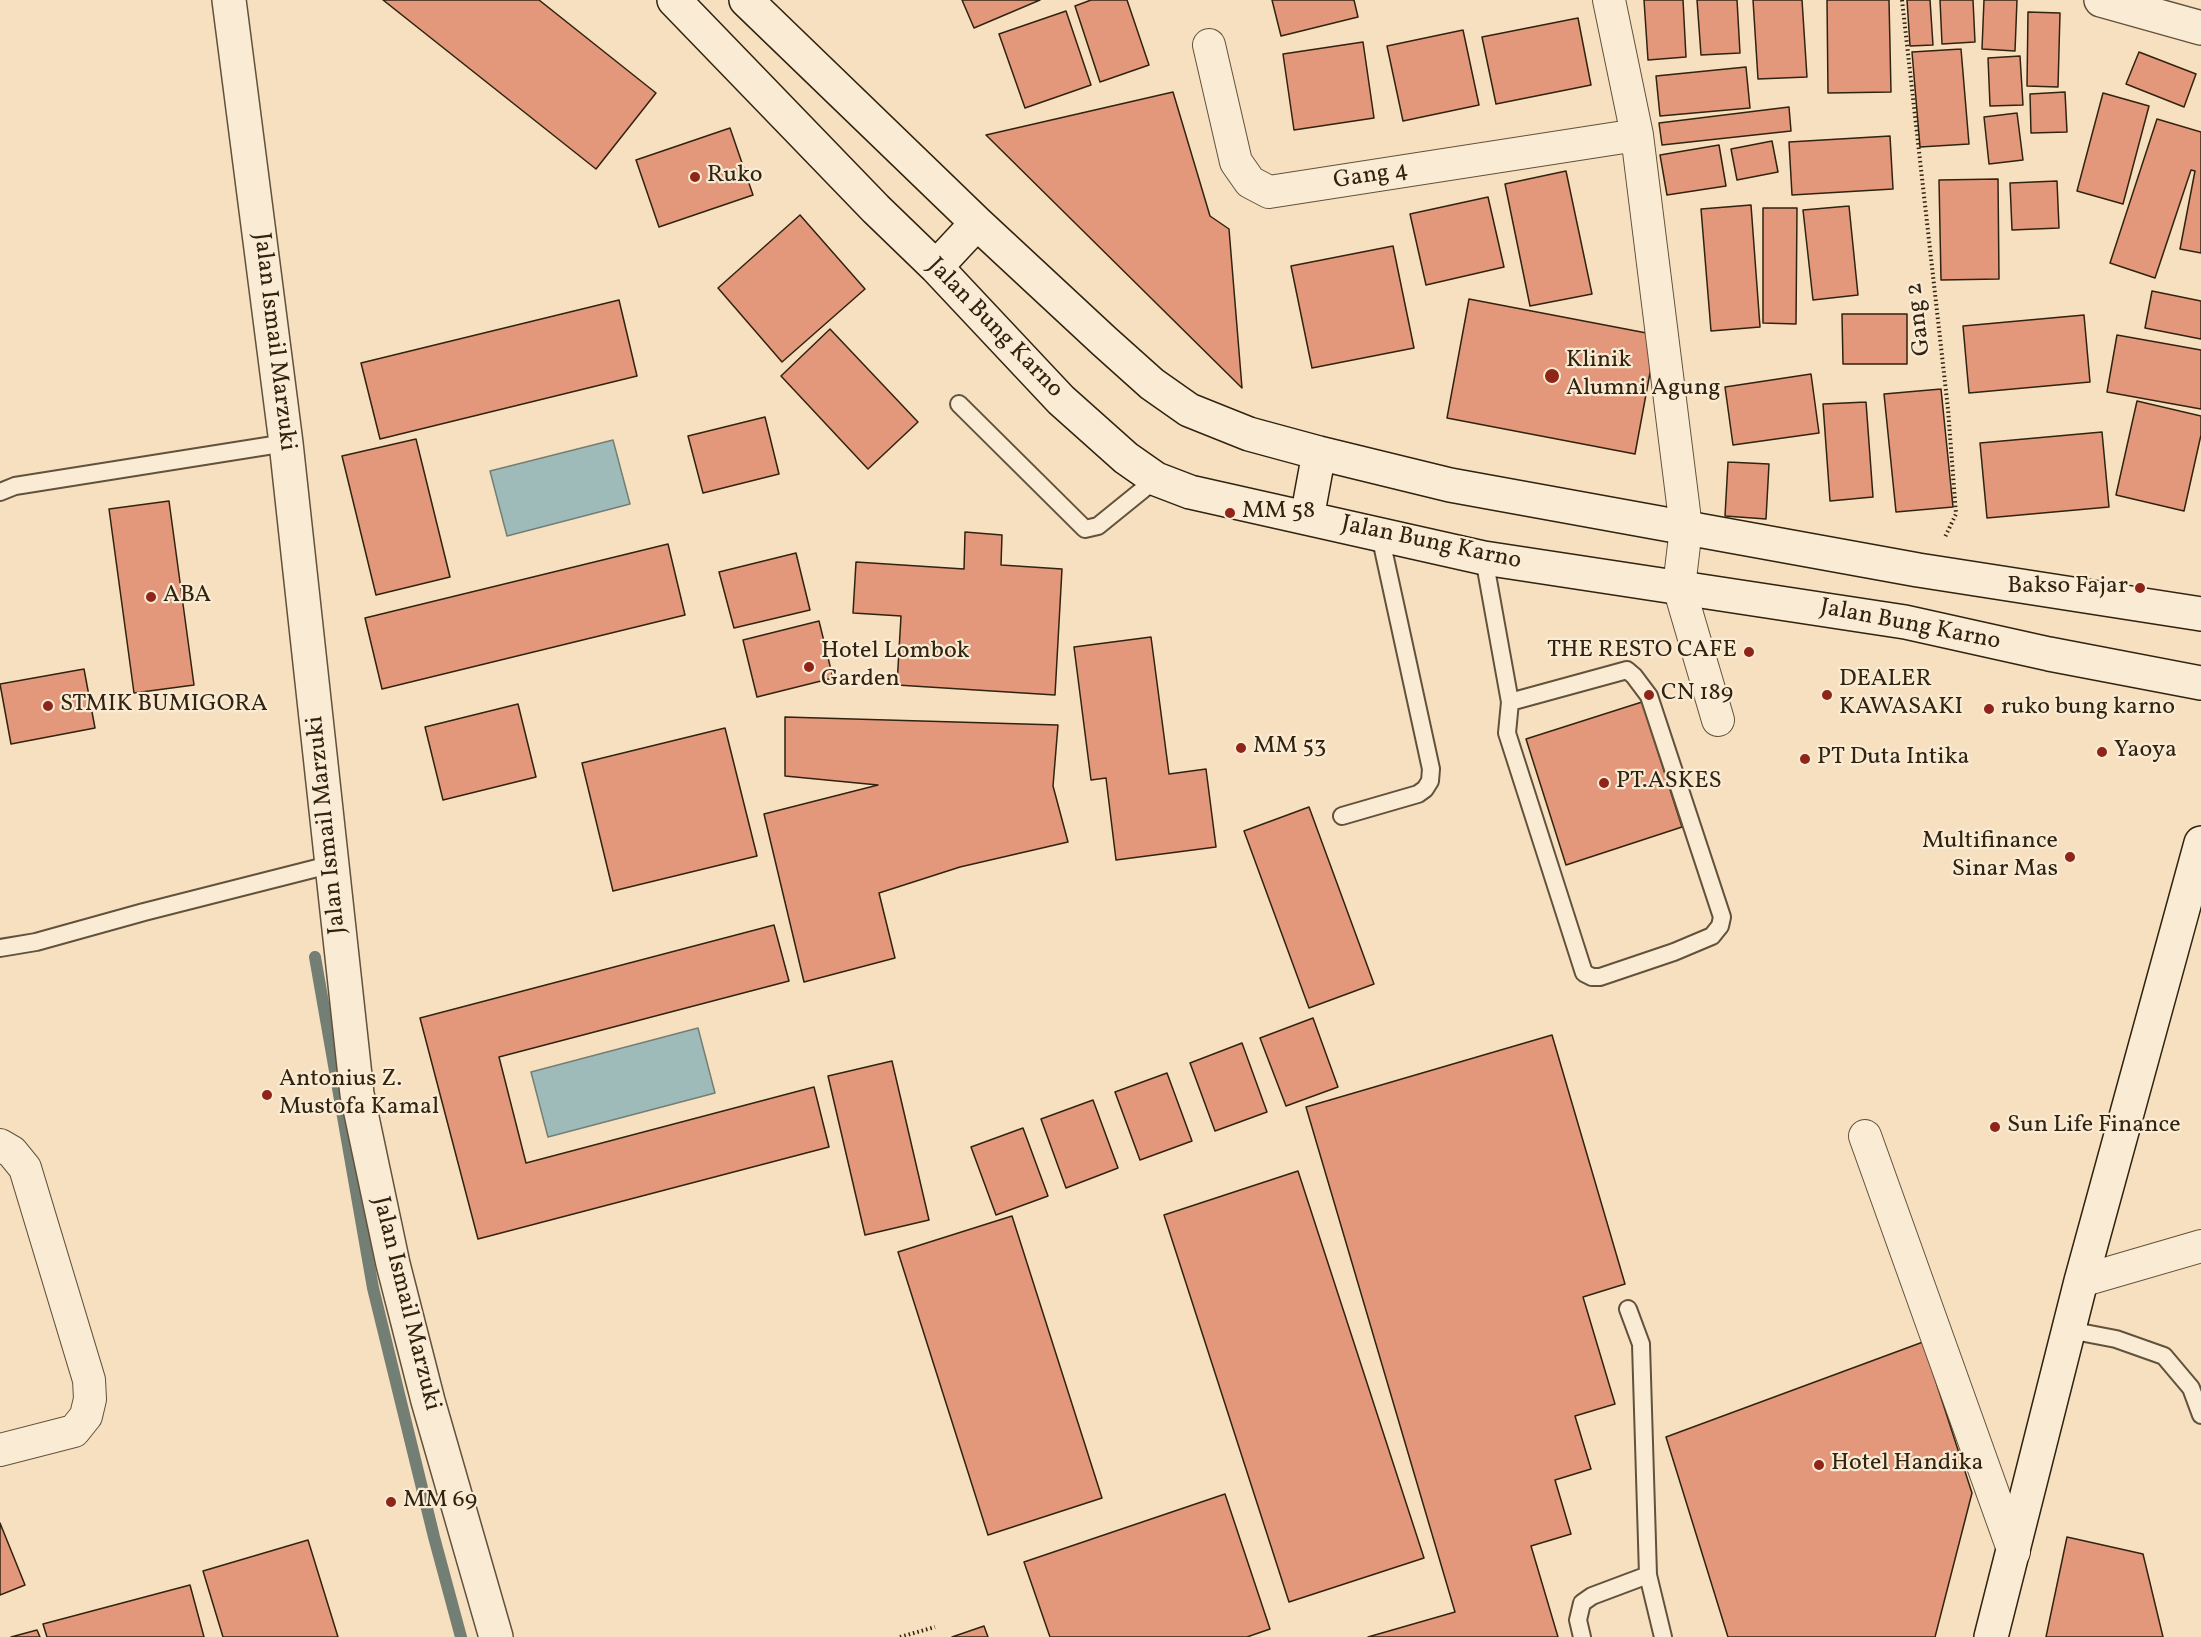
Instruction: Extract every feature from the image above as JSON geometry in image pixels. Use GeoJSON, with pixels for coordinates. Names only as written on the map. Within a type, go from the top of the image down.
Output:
{"type":"FeatureCollection","features":[{"type":"Feature","properties":{"kind":"main road","name":"Jalan Ismail Marzuki"},"geometry":{"type":"LineString","coordinates":[[229,0],[286,442],[357,1094],[388,1241],[428,1401],[492,1635]]}},
{"type":"Feature","properties":{"kind":"main road","name":"Jalan Bung Karno"},"geometry":{"type":"LineString","coordinates":[[674,0],[876,209],[936,267],[1061,400],[1126,458],[1156,479],[1190,492],[1484,558],[1905,622],[2049,654],[2201,683]]}},
{"type":"Feature","properties":{"kind":"main road"},"geometry":{"type":"LineString","coordinates":[[746,0],[977,223],[1152,384],[1189,410],[1249,434],[1450,485],[1918,570],[2201,614]]}},
{"type":"Feature","properties":{"kind":"main road"},"geometry":{"type":"LineString","coordinates":[[2101,0],[2201,28]]}},
{"type":"Feature","properties":{"kind":"main road"},"geometry":{"type":"LineString","coordinates":[[936,267],[977,223]]}},
{"type":"Feature","properties":{"kind":"main road"},"geometry":{"type":"LineString","coordinates":[[1307,518],[1319,453]]}},
{"type":"Feature","properties":{"kind":"main road"},"geometry":{"type":"LineString","coordinates":[[1992,1637],[2081,1281],[2201,843]]}},
{"type":"Feature","properties":{"kind":"street"},"geometry":{"type":"LineString","coordinates":[[1609,0],[1637,135],[1686,528],[1678,587],[1718,720]]}},
{"type":"Feature","properties":{"kind":"street","name":"Gang 4"},"geometry":{"type":"LineString","coordinates":[[1209,45],[1236,162],[1250,182],[1269,192],[1637,135]]}},
{"type":"Feature","properties":{"kind":"street"},"geometry":{"type":"LineString","coordinates":[[1865,1136],[2014,1552]]}},
{"type":"Feature","properties":{"kind":"street"},"geometry":{"type":"LineString","coordinates":[[0,1145],[12,1152],[25,1168],[89,1380],[90,1399],[86,1416],[74,1431],[0,1450]]}},
{"type":"Feature","properties":{"kind":"street"},"geometry":{"type":"LineString","coordinates":[[2081,1281],[2201,1246]]}},
{"type":"Feature","properties":{"kind":"lane"},"geometry":{"type":"LineString","coordinates":[[959,404],[1085,529],[1098,526],[1156,479]]}},
{"type":"Feature","properties":{"kind":"lane"},"geometry":{"type":"LineString","coordinates":[[0,492],[15,486],[286,442]]}},
{"type":"Feature","properties":{"kind":"lane"},"geometry":{"type":"LineString","coordinates":[[1342,816],[1418,794],[1430,781],[1431,769],[1380,535]]}},
{"type":"Feature","properties":{"kind":"lane"},"geometry":{"type":"LineString","coordinates":[[1484,558],[1510,702],[1507,733],[1584,973],[1592,977],[1600,977],[1674,952],[1712,936],[1720,926],[1722,917],[1649,696],[1634,676],[1627,670],[1510,702]]}},
{"type":"Feature","properties":{"kind":"lane"},"geometry":{"type":"LineString","coordinates":[[0,948],[36,942],[333,864]]}},
{"type":"Feature","properties":{"kind":"lane"},"geometry":{"type":"LineString","coordinates":[[1628,1309],[1641,1344],[1648,1575],[1663,1637]]}},
{"type":"Feature","properties":{"kind":"lane"},"geometry":{"type":"LineString","coordinates":[[2069,1330],[2116,1339],[2164,1356],[2191,1388],[2201,1415]]}},
{"type":"Feature","properties":{"kind":"lane"},"geometry":{"type":"LineString","coordinates":[[1582,1637],[1578,1620],[1582,1603],[1592,1596],[1648,1575]]}},
{"type":"Feature","properties":{"kind":"path","name":"Gang 2"},"geometry":{"type":"LineString","coordinates":[[1902,0],[1948,409],[1956,514],[1942,545],[1918,570]]}},
{"type":"Feature","properties":{"kind":"path"},"geometry":{"type":"LineString","coordinates":[[900,1637],[935,1627]]}},
{"type":"Feature","properties":{"kind":"water"},"geometry":{"type":"Polygon","coordinates":[[[613,440],[630,504],[507,536],[490,471],[613,440]]]}},
{"type":"Feature","properties":{"kind":"water"},"geometry":{"type":"Polygon","coordinates":[[[698,1028],[715,1093],[548,1137],[531,1072],[698,1028]]]}},
{"type":"Feature","properties":{"kind":"building"},"geometry":{"type":"Polygon","coordinates":[[[383,0],[539,0],[656,93],[596,169],[383,0]]]}},
{"type":"Feature","properties":{"kind":"building"},"geometry":{"type":"Polygon","coordinates":[[[962,0],[1040,0],[974,28],[962,0]]]}},
{"type":"Feature","properties":{"kind":"building"},"geometry":{"type":"Polygon","coordinates":[[[1091,0],[1127,0],[1149,65],[1100,82],[1075,6],[1091,0]]]}},
{"type":"Feature","properties":{"kind":"building"},"geometry":{"type":"Polygon","coordinates":[[[1272,0],[1354,0],[1358,17],[1281,36],[1272,0]]]}},
{"type":"Feature","properties":{"kind":"building"},"geometry":{"type":"Polygon","coordinates":[[[1644,0],[1683,0],[1686,57],[1648,60],[1644,0]]]}},
{"type":"Feature","properties":{"kind":"building"},"geometry":{"type":"Polygon","coordinates":[[[1697,0],[1737,0],[1740,53],[1701,55],[1697,0]]]}},
{"type":"Feature","properties":{"kind":"building"},"geometry":{"type":"Polygon","coordinates":[[[1753,0],[1802,0],[1807,77],[1758,79],[1753,0]]]}},
{"type":"Feature","properties":{"kind":"building"},"geometry":{"type":"Polygon","coordinates":[[[1827,0],[1889,0],[1891,92],[1828,93],[1827,0]]]}},
{"type":"Feature","properties":{"kind":"building"},"geometry":{"type":"Polygon","coordinates":[[[1907,0],[1930,0],[1933,45],[1910,46],[1907,0]]]}},
{"type":"Feature","properties":{"kind":"building"},"geometry":{"type":"Polygon","coordinates":[[[1940,0],[1973,0],[1975,42],[1942,44],[1940,0]]]}},
{"type":"Feature","properties":{"kind":"building"},"geometry":{"type":"Polygon","coordinates":[[[1984,0],[2017,0],[2015,51],[1982,49],[1984,0]]]}},
{"type":"Feature","properties":{"kind":"building"},"geometry":{"type":"Polygon","coordinates":[[[1066,11],[1091,85],[1025,108],[999,34],[1066,11]]]}},
{"type":"Feature","properties":{"kind":"building"},"geometry":{"type":"Polygon","coordinates":[[[2028,12],[2060,13],[2058,87],[2027,86],[2028,12]]]}},
{"type":"Feature","properties":{"kind":"building"},"geometry":{"type":"Polygon","coordinates":[[[1578,18],[1591,85],[1496,104],[1482,37],[1578,18]]]}},
{"type":"Feature","properties":{"kind":"building"},"geometry":{"type":"Polygon","coordinates":[[[1463,30],[1479,105],[1403,121],[1387,46],[1463,30]]]}},
{"type":"Feature","properties":{"kind":"building"},"geometry":{"type":"Polygon","coordinates":[[[1363,42],[1374,118],[1294,130],[1283,54],[1363,42]]]}},
{"type":"Feature","properties":{"kind":"building"},"geometry":{"type":"Polygon","coordinates":[[[1961,49],[1969,144],[1920,147],[1912,52],[1961,49]]]}},
{"type":"Feature","properties":{"kind":"building"},"geometry":{"type":"Polygon","coordinates":[[[2139,52],[2196,74],[2184,107],[2126,84],[2139,52]]]}},
{"type":"Feature","properties":{"kind":"building"},"geometry":{"type":"Polygon","coordinates":[[[2020,56],[2023,105],[1990,106],[1988,58],[2020,56]]]}},
{"type":"Feature","properties":{"kind":"building"},"geometry":{"type":"Polygon","coordinates":[[[1746,67],[1750,108],[1660,116],[1656,76],[1746,67]]]}},
{"type":"Feature","properties":{"kind":"building"},"geometry":{"type":"Polygon","coordinates":[[[1173,92],[1210,216],[1229,229],[1242,388],[986,135],[1173,92]]]}},
{"type":"Feature","properties":{"kind":"building"},"geometry":{"type":"Polygon","coordinates":[[[2065,92],[2067,132],[2031,133],[2030,94],[2065,92]]]}},
{"type":"Feature","properties":{"kind":"building"},"geometry":{"type":"Polygon","coordinates":[[[2103,93],[2149,106],[2123,204],[2077,191],[2103,93]]]}},
{"type":"Feature","properties":{"kind":"building"},"geometry":{"type":"Polygon","coordinates":[[[1789,107],[1791,131],[1662,145],[1659,123],[1789,107]]]}},
{"type":"Feature","properties":{"kind":"building"},"geometry":{"type":"Polygon","coordinates":[[[2017,113],[2023,160],[1989,164],[1984,117],[2017,113]]]}},
{"type":"Feature","properties":{"kind":"building"},"geometry":{"type":"Polygon","coordinates":[[[2157,119],[2201,132],[2201,253],[2180,249],[2195,171],[2191,170],[2155,278],[2110,263],[2157,119]]]}},
{"type":"Feature","properties":{"kind":"building","name":"Ruko"},"geometry":{"type":"Polygon","coordinates":[[[730,128],[753,195],[659,227],[636,160],[730,128]]]}},
{"type":"Feature","properties":{"kind":"building"},"geometry":{"type":"Polygon","coordinates":[[[1890,136],[1893,189],[1792,195],[1789,142],[1890,136]]]}},
{"type":"Feature","properties":{"kind":"building"},"geometry":{"type":"Polygon","coordinates":[[[1772,141],[1778,172],[1737,180],[1731,149],[1772,141]]]}},
{"type":"Feature","properties":{"kind":"building"},"geometry":{"type":"Polygon","coordinates":[[[1719,145],[1726,186],[1667,195],[1660,155],[1719,145]]]}},
{"type":"Feature","properties":{"kind":"building"},"geometry":{"type":"Polygon","coordinates":[[[1566,171],[1592,294],[1530,306],[1505,184],[1566,171]]]}},
{"type":"Feature","properties":{"kind":"building"},"geometry":{"type":"Polygon","coordinates":[[[1998,179],[1999,279],[1941,280],[1939,180],[1998,179]]]}},
{"type":"Feature","properties":{"kind":"building"},"geometry":{"type":"Polygon","coordinates":[[[2057,181],[2059,228],[2012,230],[2010,183],[2057,181]]]}},
{"type":"Feature","properties":{"kind":"building"},"geometry":{"type":"Polygon","coordinates":[[[1488,197],[1504,267],[1426,285],[1410,214],[1488,197]]]}},
{"type":"Feature","properties":{"kind":"building"},"geometry":{"type":"Polygon","coordinates":[[[1751,205],[1760,327],[1711,331],[1701,209],[1751,205]]]}},
{"type":"Feature","properties":{"kind":"building"},"geometry":{"type":"Polygon","coordinates":[[[1849,206],[1858,295],[1813,300],[1803,210],[1849,206]]]}},
{"type":"Feature","properties":{"kind":"building"},"geometry":{"type":"Polygon","coordinates":[[[1763,208],[1797,208],[1796,324],[1763,323],[1763,208]]]}},
{"type":"Feature","properties":{"kind":"building"},"geometry":{"type":"Polygon","coordinates":[[[800,215],[865,289],[782,362],[718,288],[800,215]]]}},
{"type":"Feature","properties":{"kind":"building"},"geometry":{"type":"Polygon","coordinates":[[[1393,246],[1414,348],[1312,368],[1291,266],[1393,246]]]}},
{"type":"Feature","properties":{"kind":"building"},"geometry":{"type":"Polygon","coordinates":[[[2152,291],[2201,301],[2201,339],[2145,328],[2152,291]]]}},
{"type":"Feature","properties":{"kind":"building","name":"Klinik Alumni Agung"},"geometry":{"type":"Polygon","coordinates":[[[1469,299],[1657,335],[1635,454],[1447,418],[1469,299]]]}},
{"type":"Feature","properties":{"kind":"building"},"geometry":{"type":"Polygon","coordinates":[[[619,300],[637,376],[380,439],[361,363],[619,300]]]}},
{"type":"Feature","properties":{"kind":"building"},"geometry":{"type":"Polygon","coordinates":[[[1842,314],[1907,314],[1907,364],[1843,364],[1842,314]]]}},
{"type":"Feature","properties":{"kind":"building"},"geometry":{"type":"Polygon","coordinates":[[[2084,315],[2090,382],[1969,393],[1963,326],[2084,315]]]}},
{"type":"Feature","properties":{"kind":"building"},"geometry":{"type":"Polygon","coordinates":[[[830,329],[918,422],[868,469],[781,376],[830,329]]]}},
{"type":"Feature","properties":{"kind":"building"},"geometry":{"type":"Polygon","coordinates":[[[2117,335],[2201,350],[2201,409],[2107,392],[2117,335]]]}},
{"type":"Feature","properties":{"kind":"building"},"geometry":{"type":"Polygon","coordinates":[[[1811,374],[1819,433],[1733,445],[1725,387],[1811,374]]]}},
{"type":"Feature","properties":{"kind":"building"},"geometry":{"type":"Polygon","coordinates":[[[1941,389],[1953,507],[1896,512],[1884,394],[1941,389]]]}},
{"type":"Feature","properties":{"kind":"building"},"geometry":{"type":"Polygon","coordinates":[[[2137,401],[2201,416],[2201,435],[2184,511],[2116,495],[2137,401]]]}},
{"type":"Feature","properties":{"kind":"building"},"geometry":{"type":"Polygon","coordinates":[[[1866,402],[1873,497],[1830,501],[1823,404],[1866,402]]]}},
{"type":"Feature","properties":{"kind":"building"},"geometry":{"type":"Polygon","coordinates":[[[765,417],[779,474],[703,493],[688,436],[765,417]]]}},
{"type":"Feature","properties":{"kind":"building"},"geometry":{"type":"Polygon","coordinates":[[[2102,432],[2109,507],[1987,518],[1980,443],[2102,432]]]}},
{"type":"Feature","properties":{"kind":"building"},"geometry":{"type":"Polygon","coordinates":[[[416,439],[450,577],[376,595],[342,456],[416,439]]]}},
{"type":"Feature","properties":{"kind":"building"},"geometry":{"type":"Polygon","coordinates":[[[1728,462],[1769,464],[1766,519],[1725,516],[1728,462]]]}},
{"type":"Feature","properties":{"kind":"building","name":"ABA"},"geometry":{"type":"Polygon","coordinates":[[[169,501],[194,685],[134,693],[109,509],[169,501]]]}},
{"type":"Feature","properties":{"kind":"building"},"geometry":{"type":"Polygon","coordinates":[[[965,532],[1002,535],[1001,565],[1062,569],[1055,695],[897,685],[901,616],[853,613],[856,562],[964,569],[965,532]]]}},
{"type":"Feature","properties":{"kind":"building"},"geometry":{"type":"Polygon","coordinates":[[[668,544],[685,615],[382,689],[365,618],[668,544]]]}},
{"type":"Feature","properties":{"kind":"building"},"geometry":{"type":"Polygon","coordinates":[[[796,553],[810,610],[734,628],[719,572],[796,553]]]}},
{"type":"Feature","properties":{"kind":"building"},"geometry":{"type":"Polygon","coordinates":[[[819,621],[833,678],[757,697],[743,640],[819,621]]]}},
{"type":"Feature","properties":{"kind":"building"},"geometry":{"type":"Polygon","coordinates":[[[1151,637],[1169,774],[1206,769],[1216,847],[1116,860],[1106,778],[1091,780],[1074,647],[1151,637]]]}},
{"type":"Feature","properties":{"kind":"building","name":"STMIK BUMIGORA"},"geometry":{"type":"Polygon","coordinates":[[[84,669],[95,728],[11,744],[0,684],[84,669]]]}},
{"type":"Feature","properties":{"kind":"building","name":"PT.ASKES"},"geometry":{"type":"Polygon","coordinates":[[[1642,702],[1682,827],[1566,865],[1526,739],[1642,702]]]}},
{"type":"Feature","properties":{"kind":"building"},"geometry":{"type":"Polygon","coordinates":[[[518,704],[536,777],[443,800],[425,727],[518,704]]]}},
{"type":"Feature","properties":{"kind":"building"},"geometry":{"type":"Polygon","coordinates":[[[785,717],[1058,725],[1053,786],[1068,842],[960,867],[879,893],[895,958],[804,982],[764,814],[878,785],[785,776],[785,717]]]}},
{"type":"Feature","properties":{"kind":"building"},"geometry":{"type":"Polygon","coordinates":[[[725,728],[757,856],[613,891],[582,763],[725,728]]]}},
{"type":"Feature","properties":{"kind":"building"},"geometry":{"type":"Polygon","coordinates":[[[1309,807],[1374,984],[1309,1008],[1244,831],[1309,807]]]}},
{"type":"Feature","properties":{"kind":"building"},"geometry":{"type":"Polygon","coordinates":[[[774,925],[789,981],[499,1057],[526,1163],[814,1087],[829,1147],[478,1239],[420,1018],[774,925]]]}},
{"type":"Feature","properties":{"kind":"building"},"geometry":{"type":"Polygon","coordinates":[[[1313,1018],[1338,1087],[1286,1106],[1260,1038],[1313,1018]]]}},
{"type":"Feature","properties":{"kind":"building"},"geometry":{"type":"Polygon","coordinates":[[[1552,1035],[1625,1284],[1583,1297],[1615,1404],[1575,1416],[1591,1469],[1555,1480],[1571,1534],[1531,1546],[1558,1637],[1368,1637],[1455,1612],[1306,1107],[1552,1035]]]}},
{"type":"Feature","properties":{"kind":"building"},"geometry":{"type":"Polygon","coordinates":[[[1242,1043],[1267,1112],[1215,1131],[1190,1063],[1242,1043]]]}},
{"type":"Feature","properties":{"kind":"building"},"geometry":{"type":"Polygon","coordinates":[[[892,1061],[929,1220],[865,1235],[828,1076],[892,1061]]]}},
{"type":"Feature","properties":{"kind":"building"},"geometry":{"type":"Polygon","coordinates":[[[1167,1073],[1192,1141],[1140,1160],[1115,1092],[1167,1073]]]}},
{"type":"Feature","properties":{"kind":"building"},"geometry":{"type":"Polygon","coordinates":[[[1093,1100],[1118,1168],[1066,1188],[1041,1119],[1093,1100]]]}},
{"type":"Feature","properties":{"kind":"building"},"geometry":{"type":"Polygon","coordinates":[[[1023,1128],[1048,1196],[996,1215],[971,1147],[1023,1128]]]}},
{"type":"Feature","properties":{"kind":"building"},"geometry":{"type":"Polygon","coordinates":[[[1298,1171],[1424,1558],[1289,1602],[1164,1215],[1298,1171]]]}},
{"type":"Feature","properties":{"kind":"building"},"geometry":{"type":"Polygon","coordinates":[[[1012,1216],[1102,1498],[988,1535],[898,1252],[1012,1216]]]}},
{"type":"Feature","properties":{"kind":"building","name":"Hotel Handika"},"geometry":{"type":"Polygon","coordinates":[[[1923,1342],[1972,1493],[1935,1637],[1728,1637],[1666,1437],[1923,1342]]]}},
{"type":"Feature","properties":{"kind":"building"},"geometry":{"type":"Polygon","coordinates":[[[1225,1494],[1270,1629],[1247,1637],[1050,1637],[1024,1562],[1225,1494]]]}},
{"type":"Feature","properties":{"kind":"building"},"geometry":{"type":"Polygon","coordinates":[[[0,1523],[25,1585],[0,1595],[0,1523]]]}},
{"type":"Feature","properties":{"kind":"building"},"geometry":{"type":"Polygon","coordinates":[[[2067,1537],[2143,1554],[2163,1637],[2046,1637],[2067,1537]]]}},
{"type":"Feature","properties":{"kind":"building"},"geometry":{"type":"Polygon","coordinates":[[[308,1540],[338,1637],[223,1637],[203,1571],[308,1540]]]}},
{"type":"Feature","properties":{"kind":"building"},"geometry":{"type":"Polygon","coordinates":[[[190,1585],[204,1637],[47,1637],[43,1624],[190,1585]]]}},
{"type":"Feature","properties":{"kind":"building"},"geometry":{"type":"Polygon","coordinates":[[[984,1626],[988,1637],[952,1637],[984,1626]]]}},
{"type":"Feature","properties":{"kind":"building"},"geometry":{"type":"Polygon","coordinates":[[[37,1630],[40,1637],[11,1637],[37,1630]]]}},
{"type":"Feature","properties":{"kind":"waterway"},"geometry":{"type":"LineString","coordinates":[[315,957],[373,1288],[461,1637]]}},
{"type":"Feature","properties":{"kind":"place","name":"Ruko"},"geometry":{"type":"Point","coordinates":[695,177]}},
{"type":"Feature","properties":{"kind":"place","name":"Klinik Alumni Agung"},"geometry":{"type":"Point","coordinates":[1552,376]}},
{"type":"Feature","properties":{"kind":"place","name":"MM 58"},"geometry":{"type":"Point","coordinates":[1230,513]}},
{"type":"Feature","properties":{"kind":"place","name":"Bakso Fajar"},"geometry":{"type":"Point","coordinates":[2140,588]}},
{"type":"Feature","properties":{"kind":"place","name":"ABA"},"geometry":{"type":"Point","coordinates":[151,597]}},
{"type":"Feature","properties":{"kind":"place","name":"THE RESTO CAFE"},"geometry":{"type":"Point","coordinates":[1749,652]}},
{"type":"Feature","properties":{"kind":"place","name":"Hotel Lombok Garden"},"geometry":{"type":"Point","coordinates":[809,667]}},
{"type":"Feature","properties":{"kind":"place","name":"CN 189"},"geometry":{"type":"Point","coordinates":[1649,695]}},
{"type":"Feature","properties":{"kind":"place","name":"DEALER KAWASAKI"},"geometry":{"type":"Point","coordinates":[1827,695]}},
{"type":"Feature","properties":{"kind":"place","name":"STMIK BUMIGORA"},"geometry":{"type":"Point","coordinates":[48,706]}},
{"type":"Feature","properties":{"kind":"place","name":"ruko bung karno"},"geometry":{"type":"Point","coordinates":[1989,709]}},
{"type":"Feature","properties":{"kind":"place","name":"MM 53"},"geometry":{"type":"Point","coordinates":[1241,748]}},
{"type":"Feature","properties":{"kind":"place","name":"Yaoya"},"geometry":{"type":"Point","coordinates":[2102,752]}},
{"type":"Feature","properties":{"kind":"place","name":"PT Duta Intika"},"geometry":{"type":"Point","coordinates":[1805,759]}},
{"type":"Feature","properties":{"kind":"place","name":"PT.ASKES"},"geometry":{"type":"Point","coordinates":[1604,783]}},
{"type":"Feature","properties":{"kind":"place","name":"Multifinance Sinar Mas"},"geometry":{"type":"Point","coordinates":[2070,857]}},
{"type":"Feature","properties":{"kind":"place","name":"Antonius Z. Mustofa Kamal"},"geometry":{"type":"Point","coordinates":[267,1095]}},
{"type":"Feature","properties":{"kind":"place","name":"Sun Life Finance"},"geometry":{"type":"Point","coordinates":[1995,1127]}},
{"type":"Feature","properties":{"kind":"place","name":"Hotel Handika"},"geometry":{"type":"Point","coordinates":[1819,1465]}},
{"type":"Feature","properties":{"kind":"place","name":"MM 69"},"geometry":{"type":"Point","coordinates":[391,1502]}}]}
